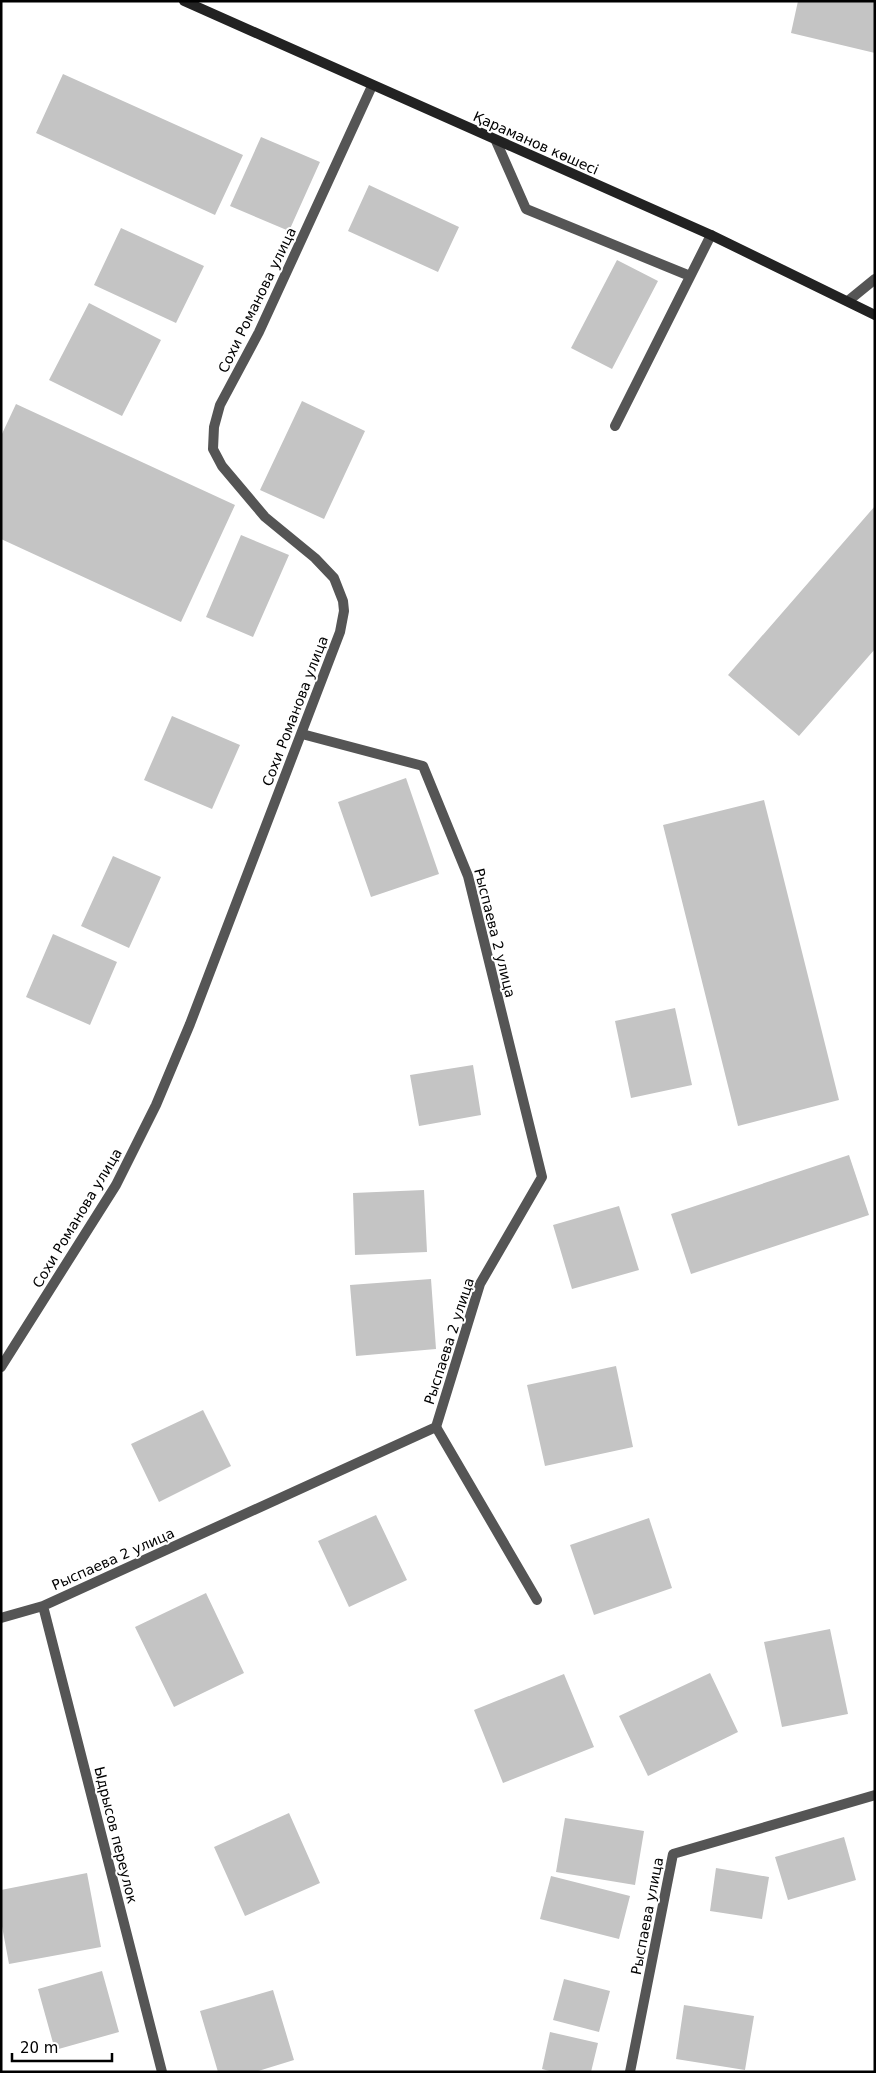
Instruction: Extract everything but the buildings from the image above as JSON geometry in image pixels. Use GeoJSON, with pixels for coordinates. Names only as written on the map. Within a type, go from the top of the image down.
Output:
{"type":"FeatureCollection","features":[{"type":"Feature","properties":{"kind":"main road","name":"Қараманов көшесі"},"geometry":{"type":"LineString","coordinates":[[184,1],[372,86],[712,235],[875,315]]}},
{"type":"Feature","properties":{"kind":"street","name":"Сохи Романова улица"},"geometry":{"type":"LineString","coordinates":[[1,1367],[116,1185],[156,1105],[190,1024],[340,632],[344,611],[343,601],[334,578],[315,558],[265,517],[222,466],[213,449],[214,427],[220,405],[259,332],[372,86]]}},
{"type":"Feature","properties":{"kind":"street"},"geometry":{"type":"LineString","coordinates":[[496,140],[526,209],[690,276]]}},
{"type":"Feature","properties":{"kind":"street"},"geometry":{"type":"LineString","coordinates":[[614,426],[712,235]]}},
{"type":"Feature","properties":{"kind":"street"},"geometry":{"type":"LineString","coordinates":[[848,301],[875,279]]}},
{"type":"Feature","properties":{"kind":"street","name":"Рыспаева 2 улица"},"geometry":{"type":"LineString","coordinates":[[1,1618],[43,1606],[436,1427],[480,1284],[542,1177],[468,876],[423,766],[302,734]]}},
{"type":"Feature","properties":{"kind":"street"},"geometry":{"type":"LineString","coordinates":[[436,1427],[537,1600]]}},
{"type":"Feature","properties":{"kind":"street","name":"Ыдрысов переулок"},"geometry":{"type":"LineString","coordinates":[[43,1606],[162,2072]]}},
{"type":"Feature","properties":{"kind":"street","name":"Рыспаева улица"},"geometry":{"type":"LineString","coordinates":[[630,2072],[673,1854],[875,1795]]}}]}
